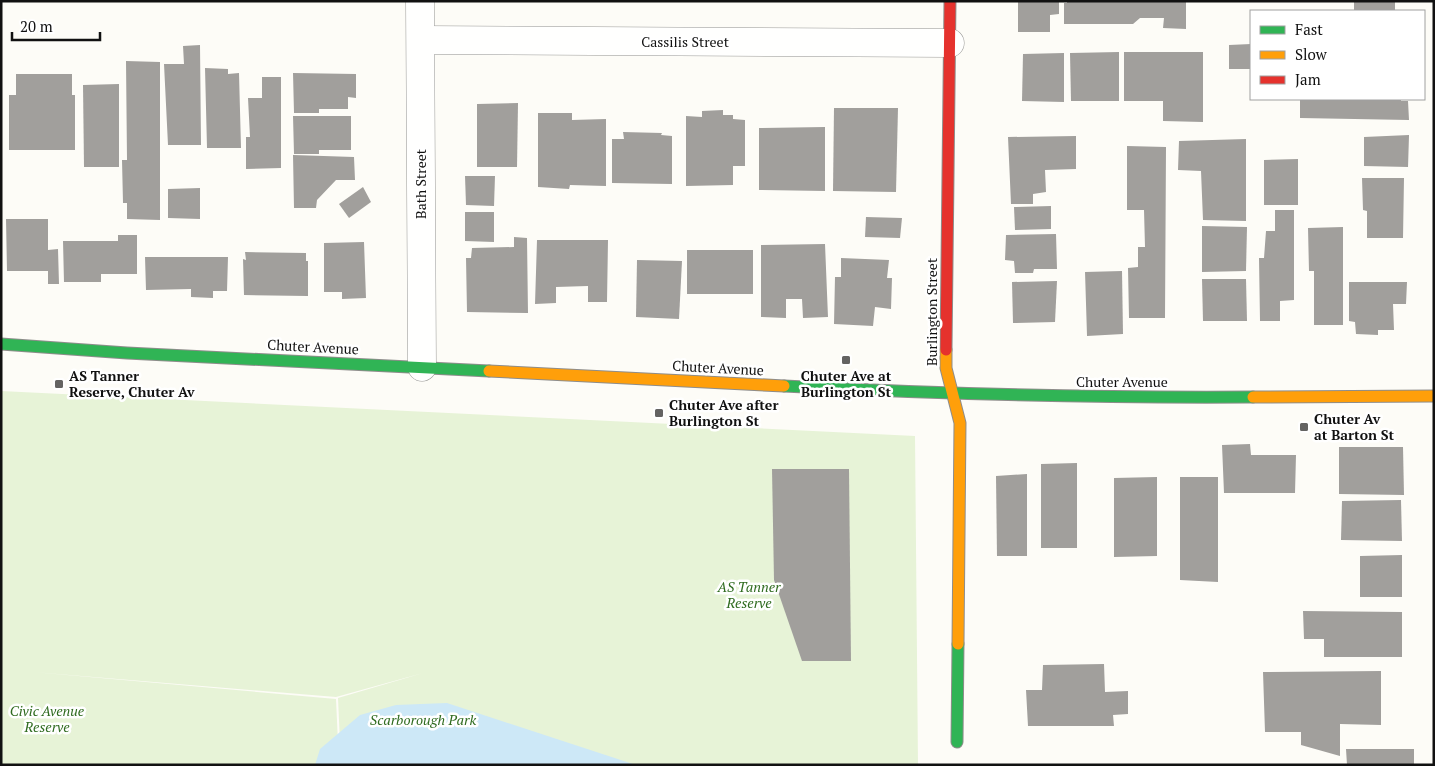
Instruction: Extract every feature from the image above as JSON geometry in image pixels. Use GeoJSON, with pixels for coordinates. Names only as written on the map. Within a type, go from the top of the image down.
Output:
{"type":"FeatureCollection","features":[{"type":"Feature","properties":{"kind":"main road","name":"Burlington Street"},"geometry":{"type":"LineString","coordinates":[[950,1],[946,368],[960,423],[957,742]]}},
{"type":"Feature","properties":{"kind":"main road","name":"Chuter Avenue"},"geometry":{"type":"LineString","coordinates":[[1,344],[127,353],[952,395],[1111,398],[1434,396]]}},
{"type":"Feature","properties":{"kind":"street","name":"Bath Street"},"geometry":{"type":"LineString","coordinates":[[420,1],[422,368]]}},
{"type":"Feature","properties":{"kind":"street","name":"Cassilis Street"},"geometry":{"type":"LineString","coordinates":[[421,40],[950,43]]}},
{"type":"Feature","properties":{"kind":"green space","name":"AS Tanner Reserve"},"geometry":{"type":"Polygon","coordinates":[[[1,391],[915,436],[918,765],[341,765],[338,698],[423,673],[336,697],[33,672],[336,699],[339,765],[1,765],[1,391]]]}},
{"type":"Feature","properties":{"kind":"water"},"geometry":{"type":"Polygon","coordinates":[[[447,703],[636,765],[315,765],[320,749],[360,715],[396,705],[447,703]]]}},
{"type":"Feature","properties":{"kind":"building"},"geometry":{"type":"Polygon","coordinates":[[[1018,1],[1059,1],[1059,14],[1050,15],[1050,32],[1018,32],[1018,1]]]}},
{"type":"Feature","properties":{"kind":"building"},"geometry":{"type":"Polygon","coordinates":[[[1067,1],[1186,1],[1186,29],[1163,28],[1164,18],[1140,18],[1133,24],[1064,24],[1064,3],[1067,3],[1067,1]]]}},
{"type":"Feature","properties":{"kind":"building"},"geometry":{"type":"Polygon","coordinates":[[[1354,1],[1395,1],[1395,10],[1354,10],[1354,1]]]}},
{"type":"Feature","properties":{"kind":"building"},"geometry":{"type":"Polygon","coordinates":[[[1250,44],[1250,69],[1229,69],[1229,45],[1250,44]]]}},
{"type":"Feature","properties":{"kind":"building"},"geometry":{"type":"Polygon","coordinates":[[[200,45],[201,145],[168,145],[164,64],[184,64],[183,46],[200,45]]]}},
{"type":"Feature","properties":{"kind":"building"},"geometry":{"type":"Polygon","coordinates":[[[1119,52],[1119,101],[1071,101],[1070,53],[1119,52]]]}},
{"type":"Feature","properties":{"kind":"building"},"geometry":{"type":"Polygon","coordinates":[[[1124,52],[1203,52],[1203,122],[1163,121],[1163,101],[1124,101],[1124,52]]]}},
{"type":"Feature","properties":{"kind":"building"},"geometry":{"type":"Polygon","coordinates":[[[1064,53],[1064,102],[1022,101],[1023,54],[1064,53]]]}},
{"type":"Feature","properties":{"kind":"building"},"geometry":{"type":"Polygon","coordinates":[[[126,61],[160,62],[160,220],[127,219],[127,203],[123,203],[122,160],[127,160],[126,61]]]}},
{"type":"Feature","properties":{"kind":"building"},"geometry":{"type":"Polygon","coordinates":[[[205,68],[228,69],[228,74],[239,73],[241,148],[207,148],[205,68]]]}},
{"type":"Feature","properties":{"kind":"building"},"geometry":{"type":"Polygon","coordinates":[[[293,73],[356,74],[356,98],[348,97],[348,109],[319,109],[319,113],[294,113],[293,73]]]}},
{"type":"Feature","properties":{"kind":"building"},"geometry":{"type":"Polygon","coordinates":[[[16,74],[72,74],[72,95],[75,95],[75,150],[9,150],[9,95],[16,95],[16,74]]]}},
{"type":"Feature","properties":{"kind":"building"},"geometry":{"type":"Polygon","coordinates":[[[262,77],[281,77],[281,168],[246,169],[246,137],[250,137],[248,98],[262,98],[262,77]]]}},
{"type":"Feature","properties":{"kind":"building"},"geometry":{"type":"Polygon","coordinates":[[[119,84],[119,167],[84,167],[83,85],[119,84]]]}},
{"type":"Feature","properties":{"kind":"building"},"geometry":{"type":"Polygon","coordinates":[[[1300,100],[1408,101],[1409,120],[1300,118],[1300,100]]]}},
{"type":"Feature","properties":{"kind":"building"},"geometry":{"type":"Polygon","coordinates":[[[518,103],[517,167],[477,167],[477,104],[518,103]]]}},
{"type":"Feature","properties":{"kind":"building"},"geometry":{"type":"Polygon","coordinates":[[[834,108],[898,108],[896,192],[833,191],[834,108]]]}},
{"type":"Feature","properties":{"kind":"building"},"geometry":{"type":"Polygon","coordinates":[[[723,110],[723,115],[733,115],[733,119],[745,120],[745,166],[733,166],[733,185],[686,186],[686,116],[702,117],[702,111],[723,110]]]}},
{"type":"Feature","properties":{"kind":"building"},"geometry":{"type":"Polygon","coordinates":[[[538,113],[572,113],[572,120],[606,119],[606,186],[570,185],[569,189],[538,187],[538,113]]]}},
{"type":"Feature","properties":{"kind":"building"},"geometry":{"type":"Polygon","coordinates":[[[293,116],[351,116],[351,150],[319,150],[319,154],[294,154],[293,116]]]}},
{"type":"Feature","properties":{"kind":"building"},"geometry":{"type":"Polygon","coordinates":[[[825,127],[825,191],[759,190],[759,128],[825,127]]]}},
{"type":"Feature","properties":{"kind":"building"},"geometry":{"type":"Polygon","coordinates":[[[623,132],[662,133],[661,135],[672,136],[672,184],[612,183],[612,139],[624,139],[623,132]]]}},
{"type":"Feature","properties":{"kind":"building"},"geometry":{"type":"Polygon","coordinates":[[[1409,135],[1408,167],[1364,166],[1364,137],[1409,135]]]}},
{"type":"Feature","properties":{"kind":"building"},"geometry":{"type":"Polygon","coordinates":[[[1076,136],[1076,169],[1045,170],[1046,192],[1033,194],[1033,204],[1011,204],[1008,137],[1076,136]]]}},
{"type":"Feature","properties":{"kind":"building"},"geometry":{"type":"Polygon","coordinates":[[[1246,139],[1246,221],[1203,220],[1201,171],[1178,170],[1179,141],[1246,139]]]}},
{"type":"Feature","properties":{"kind":"building"},"geometry":{"type":"Polygon","coordinates":[[[1127,146],[1166,147],[1165,318],[1129,318],[1128,268],[1138,267],[1138,247],[1145,247],[1144,210],[1127,210],[1127,146]]]}},
{"type":"Feature","properties":{"kind":"building"},"geometry":{"type":"Polygon","coordinates":[[[293,155],[354,157],[355,180],[336,180],[317,200],[316,208],[294,208],[293,155]]]}},
{"type":"Feature","properties":{"kind":"building"},"geometry":{"type":"Polygon","coordinates":[[[1298,159],[1298,205],[1264,205],[1264,160],[1298,159]]]}},
{"type":"Feature","properties":{"kind":"building"},"geometry":{"type":"Polygon","coordinates":[[[465,176],[495,176],[494,206],[466,205],[465,176]]]}},
{"type":"Feature","properties":{"kind":"building"},"geometry":{"type":"Polygon","coordinates":[[[1362,178],[1404,178],[1403,238],[1367,238],[1367,211],[1363,210],[1362,178]]]}},
{"type":"Feature","properties":{"kind":"building"},"geometry":{"type":"Polygon","coordinates":[[[363,187],[371,202],[349,218],[339,204],[363,187]]]}},
{"type":"Feature","properties":{"kind":"building"},"geometry":{"type":"Polygon","coordinates":[[[200,188],[200,219],[168,218],[168,189],[200,188]]]}},
{"type":"Feature","properties":{"kind":"building"},"geometry":{"type":"Polygon","coordinates":[[[1051,206],[1051,229],[1015,230],[1014,207],[1051,206]]]}},
{"type":"Feature","properties":{"kind":"building"},"geometry":{"type":"Polygon","coordinates":[[[1275,210],[1294,210],[1294,300],[1280,301],[1280,321],[1260,321],[1259,258],[1264,258],[1266,231],[1275,231],[1275,210]]]}},
{"type":"Feature","properties":{"kind":"building"},"geometry":{"type":"Polygon","coordinates":[[[465,212],[494,212],[494,242],[465,241],[465,212]]]}},
{"type":"Feature","properties":{"kind":"building"},"geometry":{"type":"Polygon","coordinates":[[[866,217],[902,218],[900,238],[865,237],[866,217]]]}},
{"type":"Feature","properties":{"kind":"building"},"geometry":{"type":"Polygon","coordinates":[[[6,219],[48,219],[48,250],[58,249],[59,284],[48,284],[48,271],[7,271],[6,219]]]}},
{"type":"Feature","properties":{"kind":"building"},"geometry":{"type":"Polygon","coordinates":[[[1202,226],[1247,227],[1246,271],[1202,272],[1202,226]]]}},
{"type":"Feature","properties":{"kind":"building"},"geometry":{"type":"Polygon","coordinates":[[[1343,227],[1343,325],[1314,325],[1314,271],[1309,271],[1308,228],[1343,227]]]}},
{"type":"Feature","properties":{"kind":"building"},"geometry":{"type":"Polygon","coordinates":[[[1056,234],[1057,269],[1034,269],[1033,273],[1015,273],[1014,261],[1005,260],[1006,235],[1056,234]]]}},
{"type":"Feature","properties":{"kind":"building"},"geometry":{"type":"Polygon","coordinates":[[[118,235],[137,235],[137,274],[101,274],[101,282],[64,282],[63,241],[118,241],[118,235]]]}},
{"type":"Feature","properties":{"kind":"building"},"geometry":{"type":"Polygon","coordinates":[[[514,237],[527,238],[528,313],[467,312],[466,258],[471,258],[472,248],[514,247],[514,237]]]}},
{"type":"Feature","properties":{"kind":"building"},"geometry":{"type":"Polygon","coordinates":[[[537,240],[608,240],[607,302],[588,302],[588,286],[556,287],[556,303],[535,304],[537,240]]]}},
{"type":"Feature","properties":{"kind":"building"},"geometry":{"type":"Polygon","coordinates":[[[364,242],[366,298],[342,299],[342,292],[324,292],[324,243],[364,242]]]}},
{"type":"Feature","properties":{"kind":"building"},"geometry":{"type":"Polygon","coordinates":[[[825,244],[828,317],[803,318],[802,299],[786,299],[786,318],[761,317],[761,245],[825,244]]]}},
{"type":"Feature","properties":{"kind":"building"},"geometry":{"type":"Polygon","coordinates":[[[687,250],[753,250],[753,294],[687,294],[687,250]]]}},
{"type":"Feature","properties":{"kind":"building"},"geometry":{"type":"Polygon","coordinates":[[[245,252],[306,253],[306,261],[308,261],[308,296],[244,295],[243,259],[246,260],[245,252]]]}},
{"type":"Feature","properties":{"kind":"building"},"geometry":{"type":"Polygon","coordinates":[[[145,257],[228,257],[227,291],[213,291],[213,298],[191,297],[191,289],[146,290],[145,257]]]}},
{"type":"Feature","properties":{"kind":"building"},"geometry":{"type":"Polygon","coordinates":[[[841,258],[889,260],[887,278],[892,278],[891,309],[875,307],[873,326],[834,324],[835,277],[841,277],[841,258]]]}},
{"type":"Feature","properties":{"kind":"building"},"geometry":{"type":"Polygon","coordinates":[[[637,260],[682,261],[679,319],[636,317],[637,260]]]}},
{"type":"Feature","properties":{"kind":"building"},"geometry":{"type":"Polygon","coordinates":[[[1122,271],[1123,334],[1087,336],[1085,272],[1122,271]]]}},
{"type":"Feature","properties":{"kind":"building"},"geometry":{"type":"Polygon","coordinates":[[[1202,279],[1246,279],[1247,321],[1203,321],[1202,279]]]}},
{"type":"Feature","properties":{"kind":"building"},"geometry":{"type":"Polygon","coordinates":[[[1057,281],[1055,322],[1013,323],[1012,282],[1057,281]]]}},
{"type":"Feature","properties":{"kind":"building"},"geometry":{"type":"Polygon","coordinates":[[[1349,282],[1407,282],[1406,304],[1393,304],[1394,330],[1378,330],[1378,335],[1356,334],[1355,322],[1349,321],[1349,282]]]}},
{"type":"Feature","properties":{"kind":"building"},"geometry":{"type":"Polygon","coordinates":[[[1250,444],[1251,455],[1296,455],[1295,493],[1224,493],[1222,445],[1250,444]]]}},
{"type":"Feature","properties":{"kind":"building"},"geometry":{"type":"Polygon","coordinates":[[[1339,447],[1403,447],[1404,495],[1339,494],[1339,447]]]}},
{"type":"Feature","properties":{"kind":"building"},"geometry":{"type":"Polygon","coordinates":[[[1077,463],[1077,548],[1041,548],[1041,464],[1077,463]]]}},
{"type":"Feature","properties":{"kind":"building"},"geometry":{"type":"Polygon","coordinates":[[[772,469],[849,469],[851,661],[802,661],[774,580],[772,469]]]}},
{"type":"Feature","properties":{"kind":"building"},"geometry":{"type":"Polygon","coordinates":[[[1027,474],[1027,556],[997,556],[996,476],[1027,474]]]}},
{"type":"Feature","properties":{"kind":"building"},"geometry":{"type":"Polygon","coordinates":[[[1157,477],[1157,556],[1114,557],[1114,478],[1157,477]]]}},
{"type":"Feature","properties":{"kind":"building"},"geometry":{"type":"Polygon","coordinates":[[[1180,477],[1218,477],[1218,582],[1180,580],[1180,477]]]}},
{"type":"Feature","properties":{"kind":"building"},"geometry":{"type":"Polygon","coordinates":[[[1401,500],[1402,541],[1341,540],[1342,501],[1401,500]]]}},
{"type":"Feature","properties":{"kind":"building"},"geometry":{"type":"Polygon","coordinates":[[[1402,555],[1402,597],[1360,597],[1360,556],[1402,555]]]}},
{"type":"Feature","properties":{"kind":"building"},"geometry":{"type":"Polygon","coordinates":[[[1303,611],[1402,612],[1402,657],[1324,657],[1324,639],[1304,639],[1303,611]]]}},
{"type":"Feature","properties":{"kind":"building"},"geometry":{"type":"Polygon","coordinates":[[[1104,664],[1105,692],[1128,691],[1128,714],[1113,715],[1114,726],[1028,726],[1026,690],[1042,690],[1043,665],[1104,664]]]}},
{"type":"Feature","properties":{"kind":"building"},"geometry":{"type":"Polygon","coordinates":[[[1381,671],[1381,725],[1340,724],[1340,756],[1301,745],[1301,732],[1265,732],[1263,672],[1381,671]]]}},
{"type":"Feature","properties":{"kind":"building"},"geometry":{"type":"Polygon","coordinates":[[[1346,749],[1414,749],[1414,765],[1347,765],[1346,749]]]}},
{"type":"Feature","properties":{"kind":"traffic: fast"},"geometry":{"type":"LineString","coordinates":[[1,344],[127,353],[489,371]]}},
{"type":"Feature","properties":{"kind":"traffic: fast"},"geometry":{"type":"LineString","coordinates":[[784,386],[1018,395],[1253,397]]}},
{"type":"Feature","properties":{"kind":"traffic: fast"},"geometry":{"type":"LineString","coordinates":[[957,742],[958,644]]}},
{"type":"Feature","properties":{"kind":"traffic: slow"},"geometry":{"type":"LineString","coordinates":[[946,350],[946,368],[960,423],[958,644]]}},
{"type":"Feature","properties":{"kind":"traffic: slow"},"geometry":{"type":"LineString","coordinates":[[489,371],[784,386]]}},
{"type":"Feature","properties":{"kind":"traffic: slow"},"geometry":{"type":"LineString","coordinates":[[1253,397],[1434,396]]}},
{"type":"Feature","properties":{"kind":"traffic: jam"},"geometry":{"type":"LineString","coordinates":[[946,350],[950,1]]}},
{"type":"Feature","properties":{"kind":"place","name":"Chuter Ave at Burlington St"},"geometry":{"type":"Point","coordinates":[846,360]}},
{"type":"Feature","properties":{"kind":"place","name":"AS Tanner Reserve, Chuter Av"},"geometry":{"type":"Point","coordinates":[59,384]}},
{"type":"Feature","properties":{"kind":"place","name":"Chuter Ave after Burlington St"},"geometry":{"type":"Point","coordinates":[659,413]}},
{"type":"Feature","properties":{"kind":"place","name":"Chuter Av at Barton St"},"geometry":{"type":"Point","coordinates":[1304,427]}},
{"type":"Feature","properties":{"kind":"park label","name":"Civic Avenue Reserve"},"geometry":{"type":"Point","coordinates":[47,720]}},
{"type":"Feature","properties":{"kind":"park label","name":"Scarborough Park"},"geometry":{"type":"Point","coordinates":[423,720]}}]}
